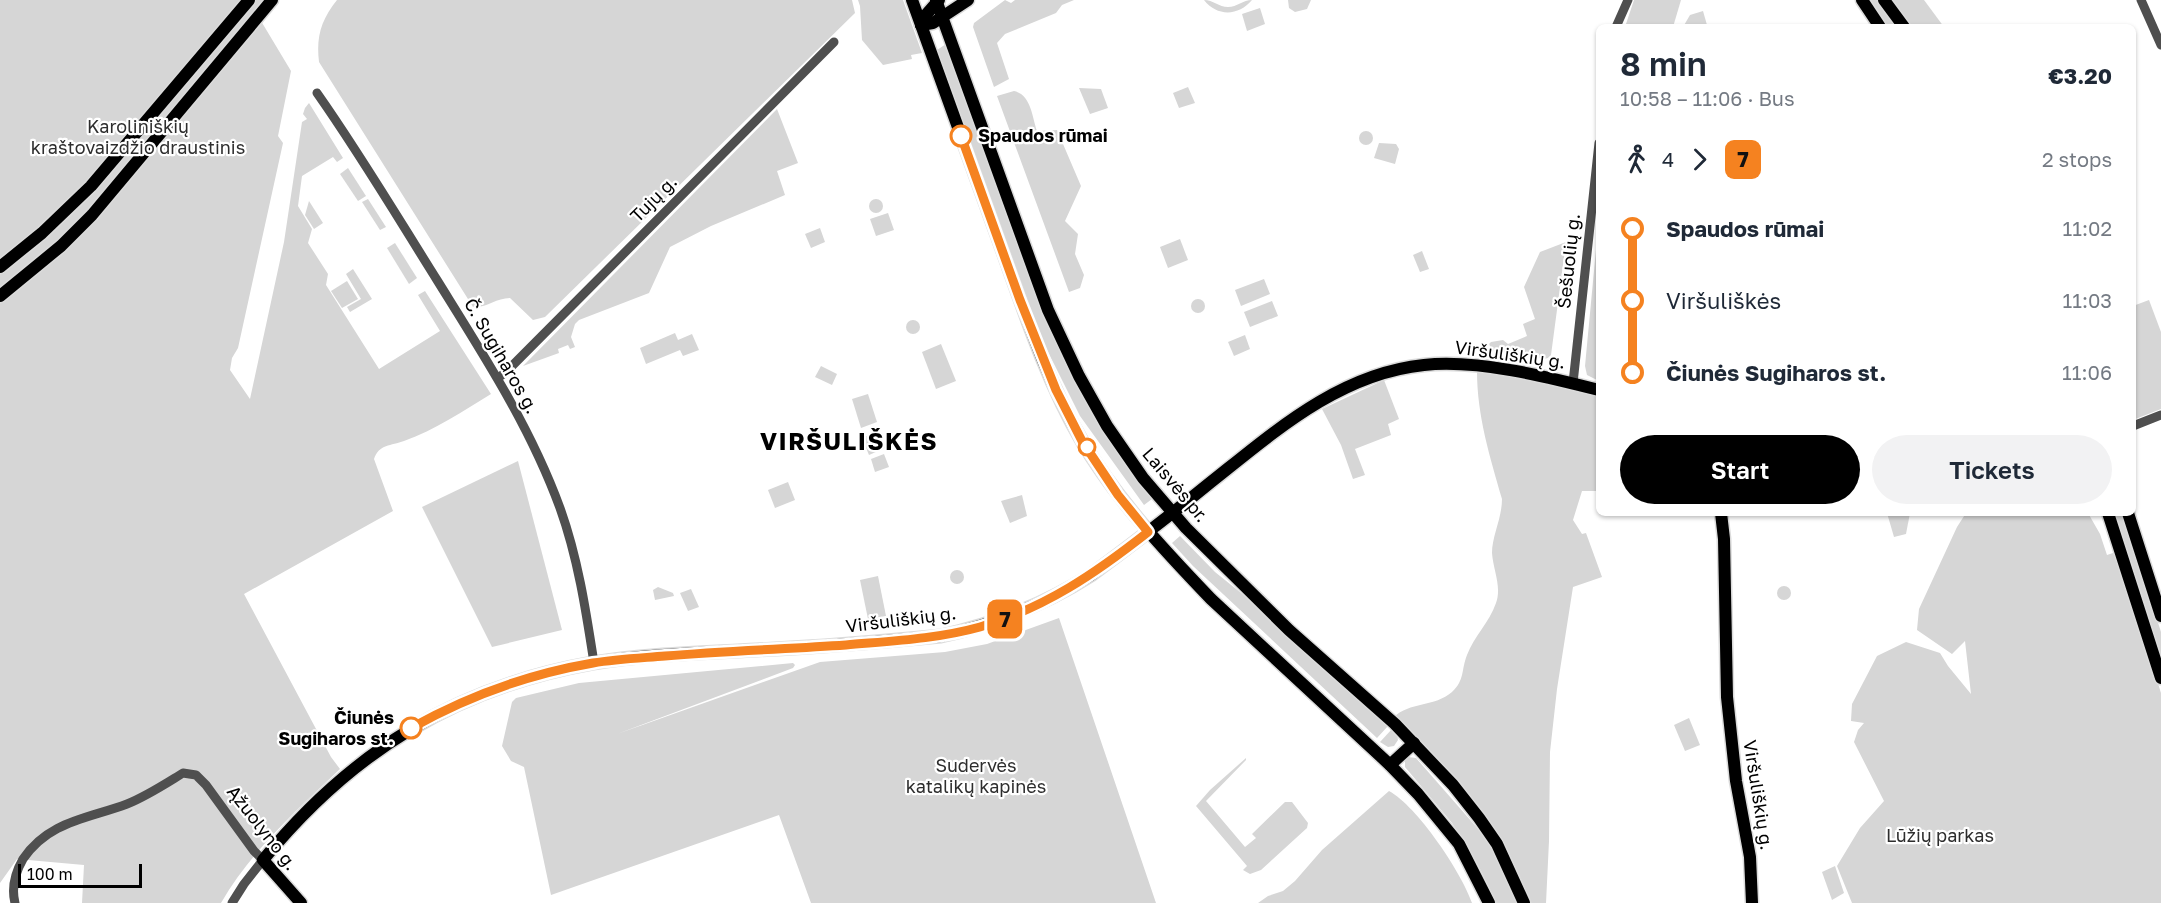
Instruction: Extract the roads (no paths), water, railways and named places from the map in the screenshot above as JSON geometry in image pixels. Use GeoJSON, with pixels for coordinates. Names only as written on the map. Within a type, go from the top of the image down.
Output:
{"type":"FeatureCollection","features":[{"type":"Feature","properties":{"kind":"main road"},"geometry":{"type":"LineString","coordinates":[[0,267],[42,233],[91,186],[249,0]]}},
{"type":"Feature","properties":{"kind":"main road"},"geometry":{"type":"LineString","coordinates":[[0,296],[62,246],[92,215],[272,0]]}},
{"type":"Feature","properties":{"kind":"main road"},"geometry":{"type":"LineString","coordinates":[[912,0],[1020,300],[1056,390],[1082,441],[1118,495],[1148,532],[1211,599],[1390,765],[1438,816],[1460,844],[1489,903]]}},
{"type":"Feature","properties":{"kind":"main road"},"geometry":{"type":"LineString","coordinates":[[921,25],[933,23],[968,0]]}},
{"type":"Feature","properties":{"kind":"main road"},"geometry":{"type":"LineString","coordinates":[[1862,0],[1878,24]]}},
{"type":"Feature","properties":{"kind":"main road"},"geometry":{"type":"LineString","coordinates":[[1884,0],[1902,24]]}},
{"type":"Feature","properties":{"kind":"main road"},"geometry":{"type":"LineString","coordinates":[[921,25],[924,17],[937,1]]}},
{"type":"Feature","properties":{"kind":"main road","name":"Laisvės pr."},"geometry":{"type":"LineString","coordinates":[[937,1],[1048,310],[1079,376],[1107,426],[1143,478],[1172,513],[1289,630],[1414,743],[1453,785],[1497,844],[1524,903]]}},
{"type":"Feature","properties":{"kind":"main road","name":"Viršuliškių g."},"geometry":{"type":"LineString","coordinates":[[263,860],[281,838],[331,788],[357,766],[411,728],[491,690],[594,663],[941,636],[1010,617],[1071,588],[1148,532],[1303,411],[1344,387],[1377,375],[1417,366],[1462,364],[1573,383],[1596,389]]}},
{"type":"Feature","properties":{"kind":"main road","name":"Viršuliškių g."},"geometry":{"type":"LineString","coordinates":[[1721,516],[1724,539],[1727,697],[1736,781],[1749,856],[1752,903]]}},
{"type":"Feature","properties":{"kind":"main road"},"geometry":{"type":"LineString","coordinates":[[2109,516],[2161,678]]}},
{"type":"Feature","properties":{"kind":"main road"},"geometry":{"type":"LineString","coordinates":[[2129,516],[2161,616]]}},
{"type":"Feature","properties":{"kind":"main road"},"geometry":{"type":"LineString","coordinates":[[1390,765],[1414,743]]}},
{"type":"Feature","properties":{"kind":"main road","name":"Ąžuolyno g."},"geometry":{"type":"LineString","coordinates":[[263,860],[301,903]]}},
{"type":"Feature","properties":{"kind":"street"},"geometry":{"type":"LineString","coordinates":[[1616,24],[1620,0]]}},
{"type":"Feature","properties":{"kind":"street"},"geometry":{"type":"LineString","coordinates":[[1617,24],[1628,0]]}},
{"type":"Feature","properties":{"kind":"street"},"geometry":{"type":"LineString","coordinates":[[2141,0],[2161,45]]}},
{"type":"Feature","properties":{"kind":"street","name":"Tujų g."},"geometry":{"type":"LineString","coordinates":[[498,378],[834,42]]}},
{"type":"Feature","properties":{"kind":"street","name":"Č. Sugiharos g."},"geometry":{"type":"LineString","coordinates":[[317,93],[403,224],[498,378],[536,451],[560,510],[579,575],[594,663]]}},
{"type":"Feature","properties":{"kind":"street","name":"Šešuolių g."},"geometry":{"type":"LineString","coordinates":[[1573,383],[1596,171]]}},
{"type":"Feature","properties":{"kind":"street"},"geometry":{"type":"LineString","coordinates":[[2136,425],[2161,415]]}},
{"type":"Feature","properties":{"kind":"street","name":"Ąžuolyno g."},"geometry":{"type":"LineString","coordinates":[[15,903],[12,891],[20,864],[36,843],[48,833],[64,824],[128,803],[183,773],[196,775],[206,785],[263,860]]}},
{"type":"Feature","properties":{"kind":"street"},"geometry":{"type":"LineString","coordinates":[[232,903],[263,860]]}},
{"type":"Feature","properties":{"kind":"place","name":"Spaudos rūmai"},"geometry":{"type":"Point","coordinates":[961,136]}},
{"type":"Feature","properties":{"kind":"place","name":"Čiunės Sugiharos st."},"geometry":{"type":"Point","coordinates":[411,728]}},
{"type":"Feature","properties":{"kind":"district","name":"VIRŠULIŠKĖS"},"geometry":{"type":"Point","coordinates":[849,442]}},
{"type":"Feature","properties":{"kind":"park label","name":"Karoliniškių kraštovaizdžio draustinis"},"geometry":{"type":"Point","coordinates":[138,137]}},
{"type":"Feature","properties":{"kind":"park label","name":"Sudervės katalikų kapinės"},"geometry":{"type":"Point","coordinates":[976,776]}},
{"type":"Feature","properties":{"kind":"park label","name":"Lūžių parkas"},"geometry":{"type":"Point","coordinates":[1940,836]}}]}
